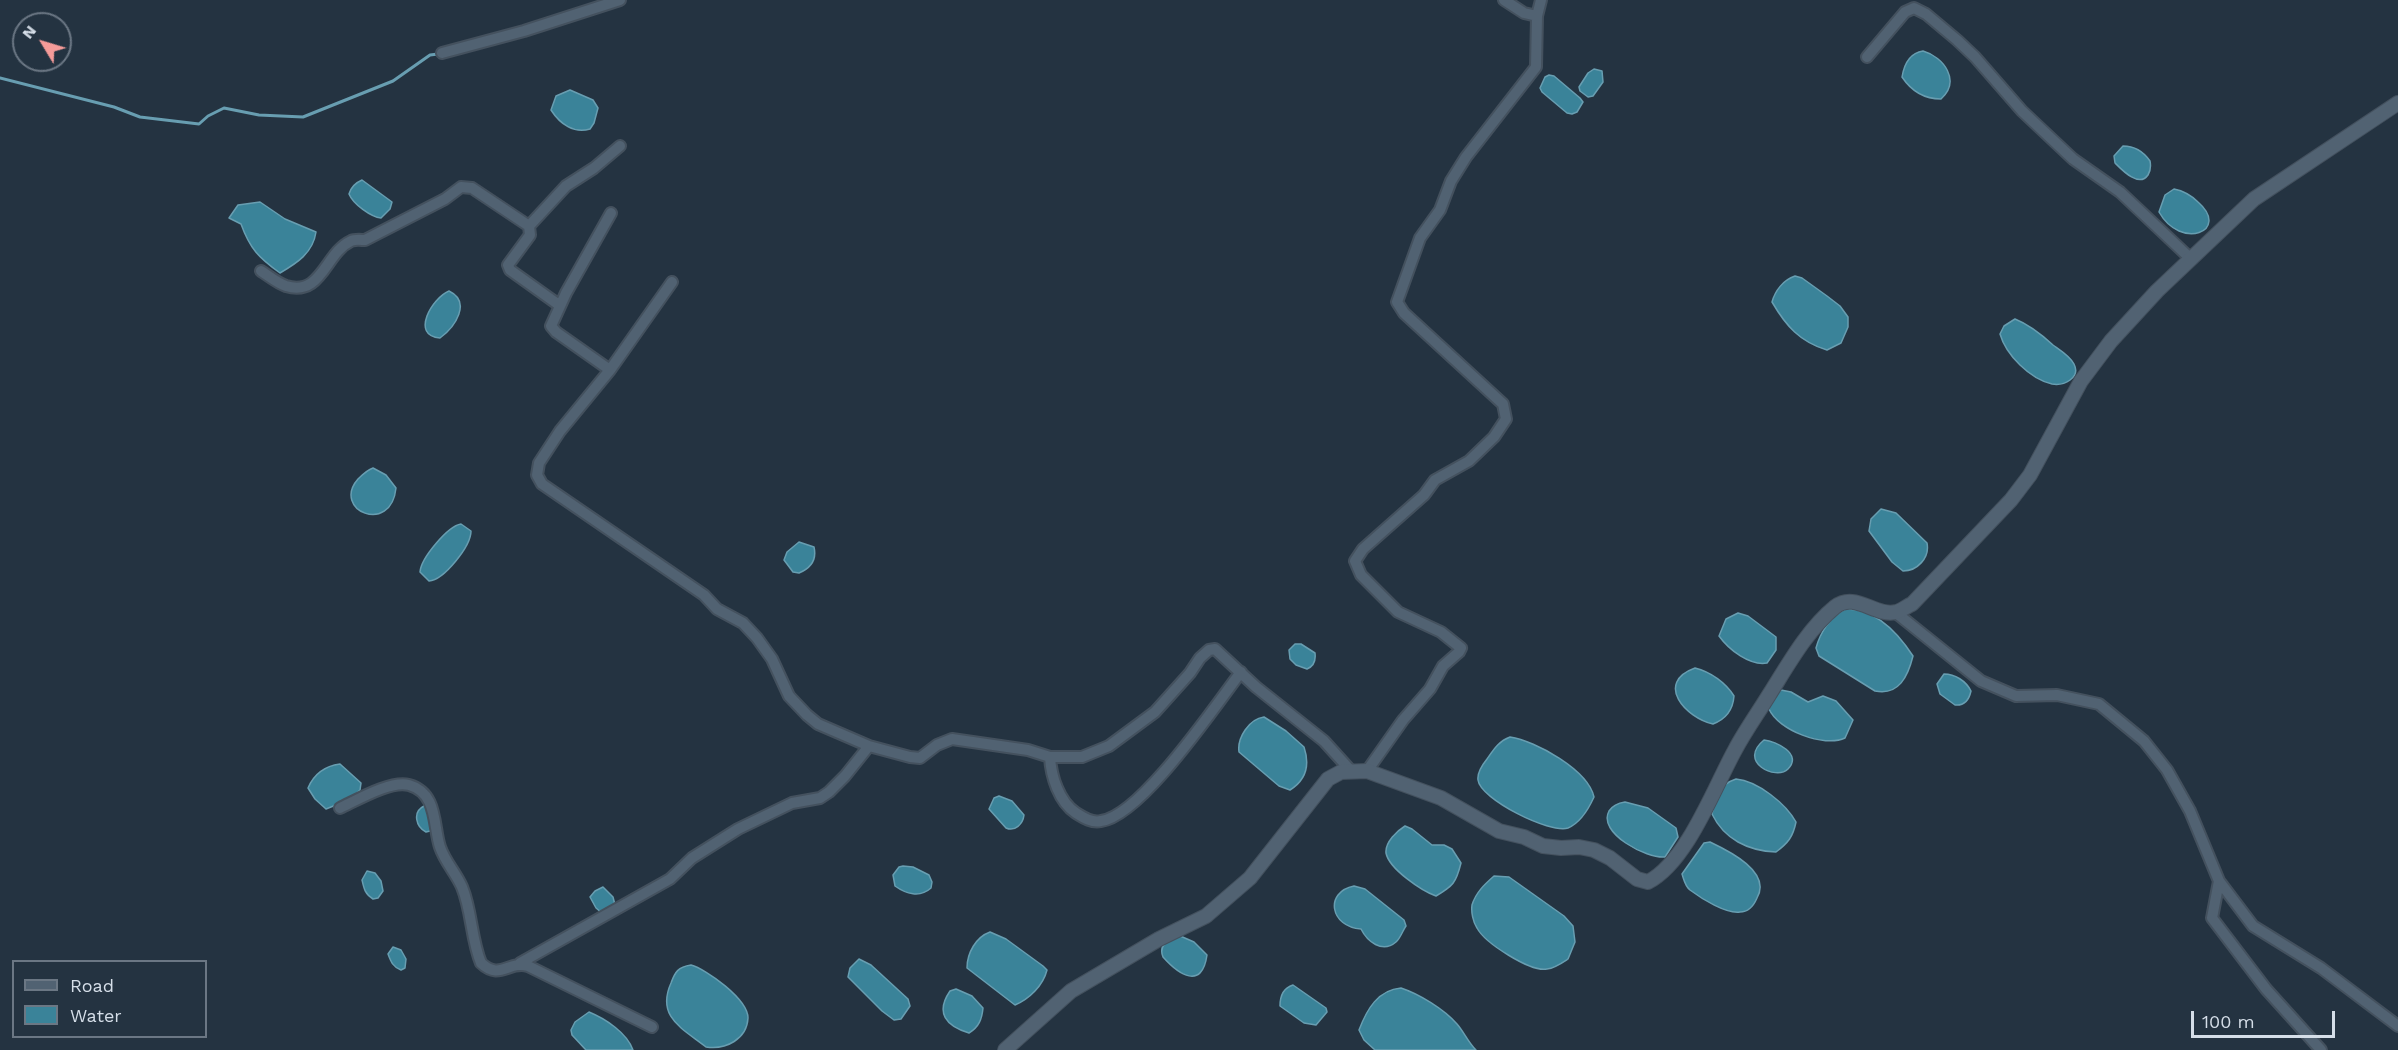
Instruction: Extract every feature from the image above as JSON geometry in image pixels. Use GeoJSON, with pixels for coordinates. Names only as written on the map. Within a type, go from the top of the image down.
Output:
{"type":"FeatureCollection","features":[{"type":"Feature","properties":{"kind":"street"},"geometry":{"type":"LineString","coordinates":[[441,53],[524,31],[620,0]]}},
{"type":"Feature","properties":{"kind":"street"},"geometry":{"type":"LineString","coordinates":[[1504,0],[1524,13],[1537,16]]}},
{"type":"Feature","properties":{"kind":"street"},"geometry":{"type":"LineString","coordinates":[[1367,771],[1403,720],[1430,689],[1443,666],[1461,648],[1441,633],[1398,612],[1361,575],[1354,561],[1363,549],[1424,495],[1435,480],[1469,461],[1494,437],[1506,419],[1503,404],[1404,313],[1397,302],[1420,238],[1440,210],[1451,181],[1466,157],[1536,67],[1537,16],[1541,0]]}},
{"type":"Feature","properties":{"kind":"street"},"geometry":{"type":"LineString","coordinates":[[1867,57],[1911,4],[1963,46],[2022,111],[2073,159],[2120,192],[2191,260]]}},
{"type":"Feature","properties":{"kind":"street"},"geometry":{"type":"LineString","coordinates":[[1005,1050],[1071,991],[1159,939],[1206,916],[1250,878],[1328,779],[1341,772],[1367,771],[1441,798],[1499,831],[1524,837],[1543,846],[1579,847],[1594,850],[1610,858],[1637,879],[1648,882],[1661,875],[1676,858],[1742,738],[1796,652],[1834,608],[1843,602],[1861,603],[1878,611],[1895,612],[1912,604],[2011,500],[2030,475],[2081,381],[2111,341],[2157,291],[2254,200],[2398,103]]}},
{"type":"Feature","properties":{"kind":"street"},"geometry":{"type":"LineString","coordinates":[[559,305],[510,270],[508,265],[530,235],[529,226],[566,186],[594,168],[620,146]]}},
{"type":"Feature","properties":{"kind":"street"},"geometry":{"type":"LineString","coordinates":[[261,271],[285,286],[301,288],[312,285],[339,251],[352,240],[365,240],[445,199],[461,187],[472,188],[529,226]]}},
{"type":"Feature","properties":{"kind":"street"},"geometry":{"type":"LineString","coordinates":[[610,370],[556,332],[551,326],[559,305],[611,213]]}},
{"type":"Feature","properties":{"kind":"street"},"geometry":{"type":"LineString","coordinates":[[672,282],[610,370],[560,430],[539,463],[537,475],[542,484],[667,568],[704,595],[727,616],[743,623],[772,659],[789,696],[818,724],[869,746],[910,757],[920,758],[937,745],[952,739],[1028,750],[1050,757],[1082,757],[1109,746],[1155,712],[1209,650],[1215,649],[1256,687],[1324,741],[1352,772]]}},
{"type":"Feature","properties":{"kind":"street"},"geometry":{"type":"LineString","coordinates":[[1895,612],[1981,681],[2016,696],[2057,694],[2099,704],[2144,741],[2168,770],[2190,811],[2219,881],[2253,926],[2321,968],[2398,1026]]}},
{"type":"Feature","properties":{"kind":"street"},"geometry":{"type":"LineString","coordinates":[[1050,757],[1050,769],[1057,789],[1069,809],[1087,820],[1102,821],[1137,801],[1161,776],[1241,672]]}},
{"type":"Feature","properties":{"kind":"street"},"geometry":{"type":"LineString","coordinates":[[340,808],[396,784],[412,785],[420,792],[435,811],[440,847],[449,868],[462,887],[481,963],[487,969],[498,972],[520,963],[670,879],[692,858],[723,837],[792,803],[820,798],[845,776],[869,746]]}},
{"type":"Feature","properties":{"kind":"street"},"geometry":{"type":"LineString","coordinates":[[2219,881],[2212,918],[2266,989],[2321,1050]]}},
{"type":"Feature","properties":{"kind":"street"},"geometry":{"type":"LineString","coordinates":[[520,963],[652,1027]]}},
{"type":"Feature","properties":{"kind":"water"},"geometry":{"type":"Polygon","coordinates":[[[1923,51],[1937,58],[1950,77],[1950,85],[1941,99],[1919,94],[1902,77],[1908,60],[1923,51]]]}},
{"type":"Feature","properties":{"kind":"water"},"geometry":{"type":"Polygon","coordinates":[[[1594,69],[1602,71],[1603,82],[1593,96],[1588,97],[1580,91],[1579,87],[1588,73],[1594,69]]]}},
{"type":"Feature","properties":{"kind":"water"},"geometry":{"type":"Polygon","coordinates":[[[1554,76],[1580,98],[1583,102],[1577,112],[1567,113],[1542,92],[1540,88],[1545,77],[1554,76]]]}},
{"type":"Feature","properties":{"kind":"water"},"geometry":{"type":"Polygon","coordinates":[[[570,90],[593,100],[598,108],[590,129],[578,130],[568,127],[551,110],[556,96],[570,90]]]}},
{"type":"Feature","properties":{"kind":"water"},"geometry":{"type":"Polygon","coordinates":[[[2123,146],[2138,150],[2150,161],[2150,171],[2144,179],[2135,179],[2115,163],[2114,156],[2123,146]]]}},
{"type":"Feature","properties":{"kind":"water"},"geometry":{"type":"Polygon","coordinates":[[[362,180],[392,202],[390,209],[381,218],[363,209],[354,202],[349,194],[357,182],[362,180]]]}},
{"type":"Feature","properties":{"kind":"water"},"geometry":{"type":"Polygon","coordinates":[[[2174,189],[2190,195],[2207,212],[2209,221],[2206,228],[2190,234],[2179,231],[2168,224],[2159,212],[2165,195],[2174,189]]]}},
{"type":"Feature","properties":{"kind":"water"},"geometry":{"type":"Polygon","coordinates":[[[260,202],[285,219],[316,232],[308,252],[280,273],[256,252],[241,224],[229,218],[238,205],[260,202]]]}},
{"type":"Feature","properties":{"kind":"water"},"geometry":{"type":"Polygon","coordinates":[[[1795,276],[1802,278],[1840,306],[1848,317],[1848,327],[1841,343],[1827,350],[1817,347],[1801,338],[1777,311],[1772,302],[1775,294],[1783,283],[1795,276]]]}},
{"type":"Feature","properties":{"kind":"water"},"geometry":{"type":"Polygon","coordinates":[[[449,291],[459,301],[459,314],[451,328],[440,338],[431,336],[426,331],[427,316],[436,301],[449,291]]]}},
{"type":"Feature","properties":{"kind":"water"},"geometry":{"type":"Polygon","coordinates":[[[2015,319],[2035,330],[2072,361],[2076,369],[2070,380],[2057,384],[2044,381],[2027,372],[2013,358],[2000,334],[2004,326],[2015,319]]]}},
{"type":"Feature","properties":{"kind":"water"},"geometry":{"type":"Polygon","coordinates":[[[373,468],[386,475],[396,488],[392,503],[384,511],[375,514],[365,513],[357,508],[352,500],[352,490],[358,479],[373,468]]]}},
{"type":"Feature","properties":{"kind":"water"},"geometry":{"type":"Polygon","coordinates":[[[1881,509],[1896,513],[1927,543],[1924,558],[1913,569],[1903,571],[1892,562],[1869,531],[1871,519],[1881,509]]]}},
{"type":"Feature","properties":{"kind":"water"},"geometry":{"type":"Polygon","coordinates":[[[461,524],[471,531],[467,545],[449,569],[429,581],[420,572],[425,559],[449,530],[461,524]]]}},
{"type":"Feature","properties":{"kind":"water"},"geometry":{"type":"Polygon","coordinates":[[[799,542],[814,547],[815,556],[807,569],[799,573],[793,572],[784,560],[787,552],[799,542]]]}},
{"type":"Feature","properties":{"kind":"water"},"geometry":{"type":"Polygon","coordinates":[[[1845,609],[1876,617],[1893,631],[1913,656],[1905,677],[1896,687],[1883,692],[1875,691],[1819,656],[1816,648],[1823,631],[1835,616],[1845,609]]]}},
{"type":"Feature","properties":{"kind":"water"},"geometry":{"type":"Polygon","coordinates":[[[1738,613],[1748,616],[1776,637],[1776,650],[1767,663],[1754,662],[1740,656],[1719,636],[1726,619],[1738,613]]]}},
{"type":"Feature","properties":{"kind":"water"},"geometry":{"type":"Polygon","coordinates":[[[1295,644],[1301,644],[1315,653],[1314,663],[1309,668],[1296,665],[1290,659],[1289,650],[1295,644]]]}},
{"type":"Feature","properties":{"kind":"water"},"geometry":{"type":"Polygon","coordinates":[[[1695,668],[1718,679],[1734,696],[1728,713],[1713,724],[1693,715],[1678,699],[1677,682],[1683,674],[1695,668]]]}},
{"type":"Feature","properties":{"kind":"water"},"geometry":{"type":"Polygon","coordinates":[[[1944,674],[1956,677],[1969,687],[1971,691],[1968,700],[1955,705],[1940,694],[1937,684],[1944,674]]]}},
{"type":"Feature","properties":{"kind":"water"},"geometry":{"type":"Polygon","coordinates":[[[1781,690],[1791,692],[1808,702],[1823,696],[1836,701],[1853,720],[1845,738],[1826,741],[1814,739],[1782,724],[1769,709],[1772,698],[1781,690]]]}},
{"type":"Feature","properties":{"kind":"water"},"geometry":{"type":"Polygon","coordinates":[[[1264,717],[1286,731],[1304,747],[1307,760],[1305,772],[1300,782],[1290,790],[1279,786],[1239,752],[1240,741],[1245,730],[1253,721],[1264,717]]]}},
{"type":"Feature","properties":{"kind":"water"},"geometry":{"type":"Polygon","coordinates":[[[1510,737],[1533,744],[1559,758],[1572,767],[1590,787],[1594,797],[1590,806],[1572,826],[1559,828],[1532,820],[1503,805],[1482,788],[1478,777],[1482,766],[1497,746],[1510,737]]]}},
{"type":"Feature","properties":{"kind":"water"},"geometry":{"type":"Polygon","coordinates":[[[1764,740],[1781,746],[1790,753],[1792,763],[1788,769],[1775,773],[1761,767],[1755,756],[1757,748],[1764,740]]]}},
{"type":"Feature","properties":{"kind":"water"},"geometry":{"type":"Polygon","coordinates":[[[340,764],[361,783],[360,790],[351,799],[326,809],[315,799],[308,788],[321,772],[340,764]]]}},
{"type":"Feature","properties":{"kind":"water"},"geometry":{"type":"Polygon","coordinates":[[[1736,779],[1762,789],[1786,808],[1796,822],[1789,839],[1776,852],[1756,849],[1738,842],[1723,830],[1712,814],[1722,788],[1736,779]]]}},
{"type":"Feature","properties":{"kind":"water"},"geometry":{"type":"Polygon","coordinates":[[[999,796],[1012,801],[1024,815],[1020,824],[1015,828],[1006,828],[989,809],[994,798],[999,796]]]}},
{"type":"Feature","properties":{"kind":"water"},"geometry":{"type":"Polygon","coordinates":[[[1625,802],[1648,808],[1676,828],[1678,837],[1665,857],[1657,857],[1636,849],[1617,836],[1610,828],[1607,819],[1609,811],[1612,807],[1625,802]]]}},
{"type":"Feature","properties":{"kind":"water"},"geometry":{"type":"Polygon","coordinates":[[[424,806],[428,807],[434,824],[430,831],[426,832],[420,827],[417,819],[418,812],[424,806]]]}},
{"type":"Feature","properties":{"kind":"water"},"geometry":{"type":"Polygon","coordinates":[[[1405,826],[1432,845],[1444,845],[1452,849],[1461,863],[1453,883],[1436,896],[1407,879],[1388,859],[1386,849],[1389,841],[1405,826]]]}},
{"type":"Feature","properties":{"kind":"water"},"geometry":{"type":"Polygon","coordinates":[[[1710,842],[1737,857],[1754,871],[1759,880],[1760,888],[1757,898],[1753,906],[1746,911],[1734,912],[1721,908],[1695,894],[1686,885],[1682,874],[1704,843],[1710,842]]]}},
{"type":"Feature","properties":{"kind":"water"},"geometry":{"type":"Polygon","coordinates":[[[899,867],[913,867],[929,875],[932,882],[931,888],[922,893],[913,894],[895,886],[893,875],[899,867]]]}},
{"type":"Feature","properties":{"kind":"water"},"geometry":{"type":"Polygon","coordinates":[[[367,871],[375,873],[381,881],[383,891],[378,898],[373,899],[364,889],[362,880],[367,871]]]}},
{"type":"Feature","properties":{"kind":"water"},"geometry":{"type":"Polygon","coordinates":[[[1494,876],[1509,877],[1564,916],[1573,926],[1575,942],[1568,959],[1553,968],[1539,969],[1509,955],[1482,934],[1473,920],[1472,905],[1478,892],[1494,876]]]}},
{"type":"Feature","properties":{"kind":"water"},"geometry":{"type":"Polygon","coordinates":[[[1354,886],[1365,889],[1404,920],[1406,926],[1396,942],[1385,947],[1375,944],[1361,929],[1351,927],[1337,916],[1335,902],[1338,895],[1344,889],[1354,886]]]}},
{"type":"Feature","properties":{"kind":"water"},"geometry":{"type":"Polygon","coordinates":[[[603,887],[613,897],[615,905],[602,913],[590,897],[603,887]]]}},
{"type":"Feature","properties":{"kind":"water"},"geometry":{"type":"Polygon","coordinates":[[[990,932],[1006,939],[1047,970],[1035,991],[1015,1005],[967,968],[973,946],[990,932]]]}},
{"type":"Feature","properties":{"kind":"water"},"geometry":{"type":"Polygon","coordinates":[[[1178,935],[1194,942],[1207,955],[1200,973],[1195,976],[1183,974],[1163,957],[1163,946],[1178,935]]]}},
{"type":"Feature","properties":{"kind":"water"},"geometry":{"type":"Polygon","coordinates":[[[393,947],[401,950],[406,959],[405,968],[401,970],[393,964],[388,954],[393,947]]]}},
{"type":"Feature","properties":{"kind":"water"},"geometry":{"type":"Polygon","coordinates":[[[859,959],[871,965],[908,999],[910,1006],[901,1019],[894,1020],[882,1011],[848,977],[850,968],[859,959]]]}},
{"type":"Feature","properties":{"kind":"water"},"geometry":{"type":"Polygon","coordinates":[[[691,965],[706,972],[725,986],[746,1010],[747,1025],[744,1032],[734,1042],[721,1047],[706,1047],[680,1027],[669,1013],[667,995],[672,979],[680,969],[691,965]]]}},
{"type":"Feature","properties":{"kind":"water"},"geometry":{"type":"Polygon","coordinates":[[[1293,985],[1326,1008],[1327,1012],[1316,1025],[1304,1023],[1280,1006],[1283,993],[1293,985]]]}},
{"type":"Feature","properties":{"kind":"water"},"geometry":{"type":"Polygon","coordinates":[[[1401,988],[1423,998],[1445,1013],[1457,1024],[1476,1050],[1375,1050],[1364,1040],[1359,1030],[1362,1022],[1374,1002],[1386,992],[1401,988]]]}},
{"type":"Feature","properties":{"kind":"water"},"geometry":{"type":"Polygon","coordinates":[[[956,989],[972,996],[983,1008],[979,1022],[969,1033],[954,1027],[945,1018],[943,1012],[943,1006],[950,991],[956,989]]]}},
{"type":"Feature","properties":{"kind":"water"},"geometry":{"type":"Polygon","coordinates":[[[589,1012],[615,1027],[626,1038],[633,1050],[586,1050],[572,1035],[571,1030],[575,1022],[589,1012]]]}},
{"type":"Feature","properties":{"kind":"waterway"},"geometry":{"type":"LineString","coordinates":[[0,78],[114,107],[140,117],[199,124],[208,116],[224,108],[259,115],[303,117],[393,81],[430,55],[438,54]]}}]}
